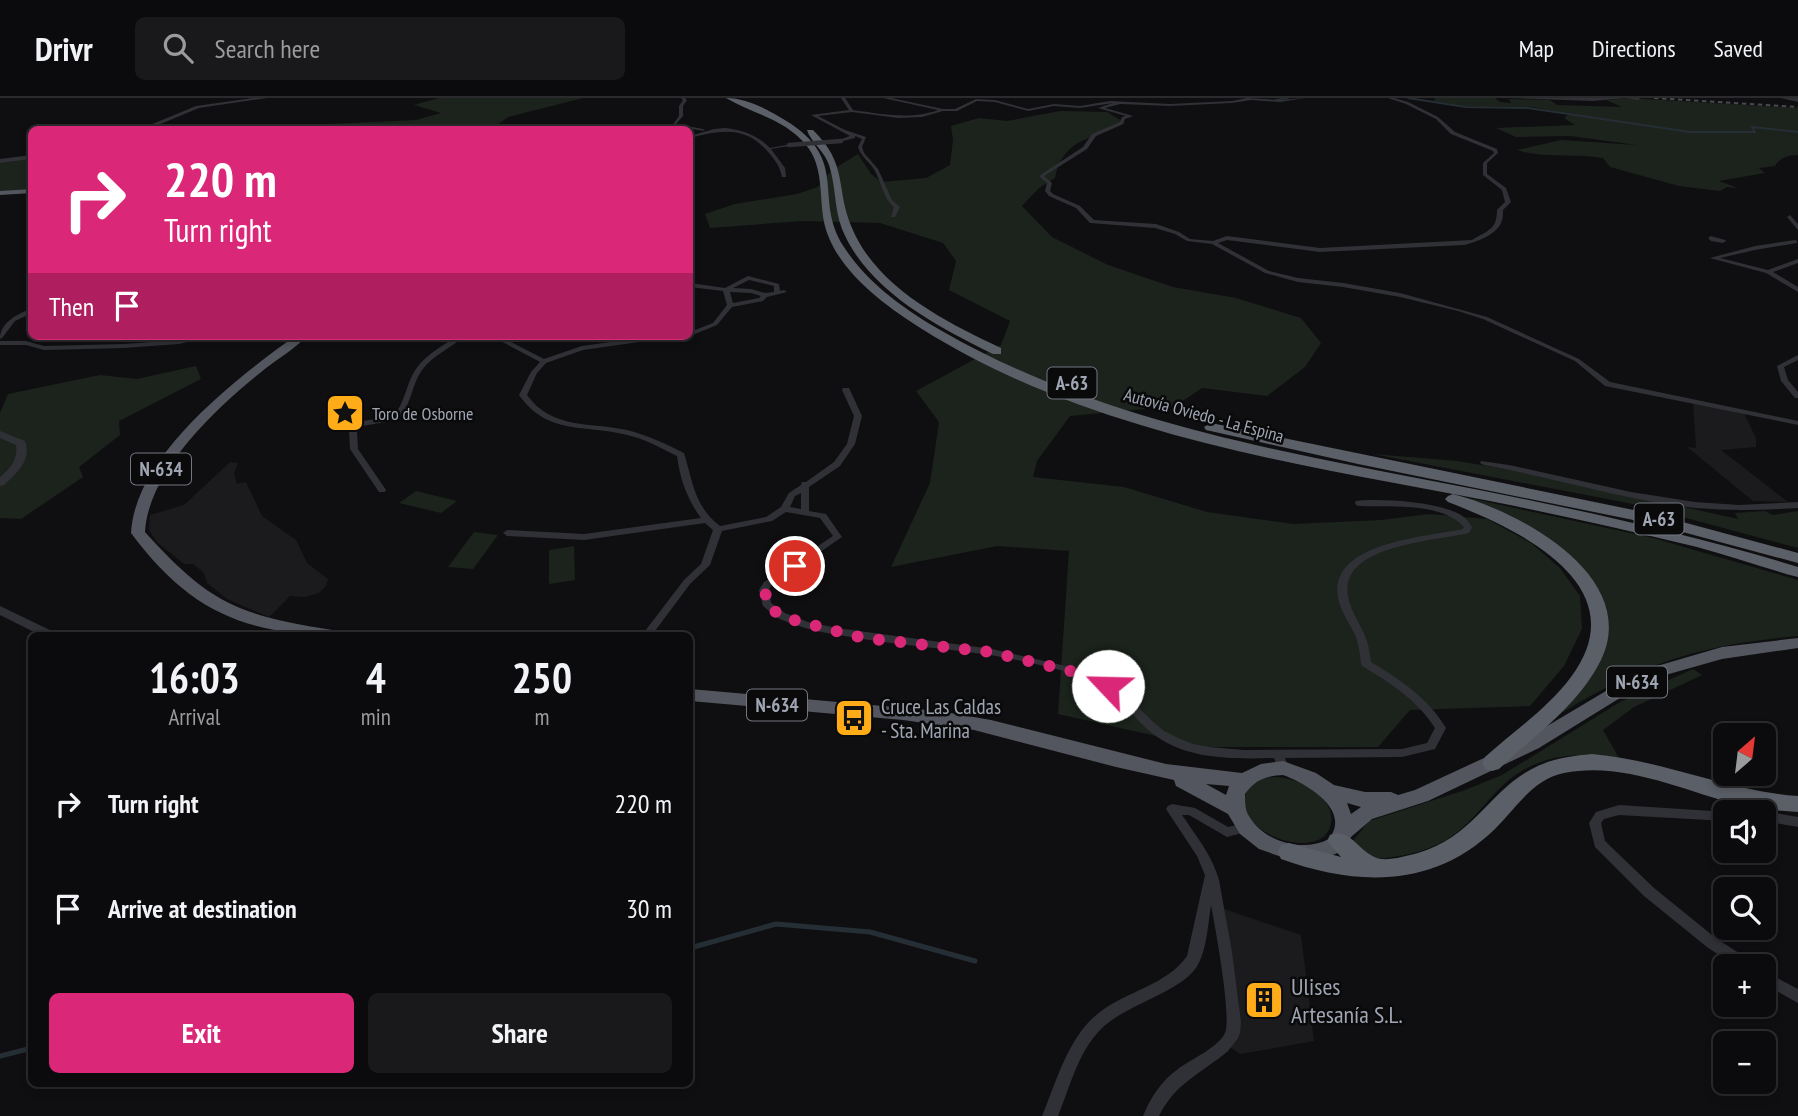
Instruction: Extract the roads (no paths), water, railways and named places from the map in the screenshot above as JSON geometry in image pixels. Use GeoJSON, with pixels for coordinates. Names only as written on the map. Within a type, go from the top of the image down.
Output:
{"type":"FeatureCollection","features":[{"type":"Feature","properties":{"kind":"highway","name":"Autovía Oviedo - La Espina"},"geometry":{"type":"LineString","coordinates":[[730,98],[785,123],[814,150],[822,168],[830,227],[839,247],[878,292],[914,318],[964,348],[1069,394],[1157,424],[1259,452],[1623,524],[1798,572]]}},
{"type":"Feature","properties":{"kind":"highway","name":"Autovía Oviedo - La Espina"},"geometry":{"type":"LineString","coordinates":[[746,98],[797,121],[827,148],[836,166],[846,226],[855,245],[871,266],[930,314],[981,343],[1094,391],[1213,427],[1323,453],[1646,515],[1798,556]]}},
{"type":"Feature","properties":{"kind":"highway"},"geometry":{"type":"LineString","coordinates":[[0,193],[28,191]]}},
{"type":"Feature","properties":{"kind":"highway","name":"N-634"},"geometry":{"type":"LineString","coordinates":[[296,340],[253,371],[184,436],[170,455],[143,507],[138,533],[160,558],[192,586],[234,614],[260,623],[312,632]]}},
{"type":"Feature","properties":{"kind":"highway"},"geometry":{"type":"LineString","coordinates":[[1259,452],[1425,491],[1481,509],[1551,548],[1572,566],[1587,584],[1599,610],[1601,623],[1600,635],[1588,663],[1555,709],[1492,763]]}},
{"type":"Feature","properties":{"kind":"highway","name":"N-634"},"geometry":{"type":"LineString","coordinates":[[1246,828],[1269,844],[1289,852],[1310,853],[1327,850],[1365,813],[1400,800],[1421,796],[1492,763],[1533,743],[1622,689],[1663,670],[1733,651],[1798,643]]}},
{"type":"Feature","properties":{"kind":"highway","name":"N-634"},"geometry":{"type":"LineString","coordinates":[[693,695],[797,707],[916,715],[978,724],[1162,772],[1203,779],[1243,780],[1280,761],[1328,791],[1366,800],[1400,800]]}},
{"type":"Feature","properties":{"kind":"highway"},"geometry":{"type":"LineString","coordinates":[[1289,852],[1313,862],[1348,870],[1406,866],[1444,855],[1474,835],[1525,781],[1548,769],[1577,763],[1625,766],[1746,797],[1798,804]]}},
{"type":"Feature","properties":{"kind":"highway","name":"N-634"},"geometry":{"type":"LineString","coordinates":[[1162,772],[1199,788],[1236,809]]}},
{"type":"Feature","properties":{"kind":"highway"},"geometry":{"type":"LineString","coordinates":[[1243,780],[1235,793],[1236,809],[1246,828]]}},
{"type":"Feature","properties":{"kind":"highway"},"geometry":{"type":"LineString","coordinates":[[1328,791],[1339,804],[1344,818],[1341,837],[1358,859],[1375,868]]}},
{"type":"Feature","properties":{"kind":"street"},"geometry":{"type":"LineString","coordinates":[[150,126],[198,107],[264,98]]}},
{"type":"Feature","properties":{"kind":"street"},"geometry":{"type":"LineString","coordinates":[[679,126],[673,125],[681,116],[681,106],[685,100],[683,98]]}},
{"type":"Feature","properties":{"kind":"street"},"geometry":{"type":"LineString","coordinates":[[843,98],[852,111]]}},
{"type":"Feature","properties":{"kind":"street"},"geometry":{"type":"LineString","coordinates":[[885,98],[943,110],[956,110],[976,100],[995,101],[1028,110],[1054,105],[1170,105],[1253,98],[1280,102],[1304,98]]}},
{"type":"Feature","properties":{"kind":"street"},"geometry":{"type":"LineString","coordinates":[[1213,243],[1227,239],[1320,250],[1384,245],[1418,247],[1474,241],[1495,228],[1500,220],[1500,210],[1508,202],[1504,189],[1485,174],[1485,163],[1495,150],[1453,133],[1437,118],[1390,98]]}},
{"type":"Feature","properties":{"kind":"street"},"geometry":{"type":"LineString","coordinates":[[1511,98],[1638,99]]}},
{"type":"Feature","properties":{"kind":"street"},"geometry":{"type":"LineString","coordinates":[[1784,98],[1798,100]]}},
{"type":"Feature","properties":{"kind":"street"},"geometry":{"type":"LineString","coordinates":[[1119,103],[1100,108],[1132,115],[1123,118],[1122,123],[1094,135],[1085,148],[1041,176],[1050,183],[1047,191],[1078,207],[1092,222],[1156,226],[1189,240],[1213,243],[1267,272],[1298,281],[1343,285],[1400,295],[1485,318],[1577,360],[1608,384],[1798,423]]}},
{"type":"Feature","properties":{"kind":"street"},"geometry":{"type":"LineString","coordinates":[[810,109],[820,112],[852,111],[910,117],[935,114],[943,110]]}},
{"type":"Feature","properties":{"kind":"street"},"geometry":{"type":"LineString","coordinates":[[772,148],[841,141],[853,137],[813,115],[820,112]]}},
{"type":"Feature","properties":{"kind":"street"},"geometry":{"type":"LineString","coordinates":[[693,129],[738,131],[760,139],[772,148],[784,169],[783,176]]}},
{"type":"Feature","properties":{"kind":"street"},"geometry":{"type":"LineString","coordinates":[[693,136],[707,131]]}},
{"type":"Feature","properties":{"kind":"street"},"geometry":{"type":"LineString","coordinates":[[845,131],[864,138],[860,147],[862,153],[876,169],[890,201],[897,207],[893,216]]}},
{"type":"Feature","properties":{"kind":"street"},"geometry":{"type":"LineString","coordinates":[[0,161],[28,158]]}},
{"type":"Feature","properties":{"kind":"street"},"geometry":{"type":"LineString","coordinates":[[1790,217],[1798,228]]}},
{"type":"Feature","properties":{"kind":"street"},"geometry":{"type":"LineString","coordinates":[[1721,241],[1747,250]]}},
{"type":"Feature","properties":{"kind":"street"},"geometry":{"type":"LineString","coordinates":[[1797,242],[1713,258],[1768,272],[1798,290]]}},
{"type":"Feature","properties":{"kind":"street"},"geometry":{"type":"LineString","coordinates":[[1768,272],[1798,261]]}},
{"type":"Feature","properties":{"kind":"street"},"geometry":{"type":"LineString","coordinates":[[693,285],[726,290],[751,291],[765,295],[780,292],[777,285],[748,278],[726,290]]}},
{"type":"Feature","properties":{"kind":"street"},"geometry":{"type":"LineString","coordinates":[[726,290],[730,305]]}},
{"type":"Feature","properties":{"kind":"street"},"geometry":{"type":"LineString","coordinates":[[693,333],[715,324],[730,305],[761,300],[765,295]]}},
{"type":"Feature","properties":{"kind":"street"},"geometry":{"type":"LineString","coordinates":[[0,338],[13,320],[28,312]]}},
{"type":"Feature","properties":{"kind":"street"},"geometry":{"type":"LineString","coordinates":[[86,345],[90,340]]}},
{"type":"Feature","properties":{"kind":"street"},"geometry":{"type":"LineString","coordinates":[[0,343],[26,343],[44,348],[189,340]]}},
{"type":"Feature","properties":{"kind":"street"},"geometry":{"type":"LineString","coordinates":[[382,490],[370,477],[361,456],[354,449],[354,430],[360,424],[394,418],[405,405],[417,373],[433,356],[456,340]]}},
{"type":"Feature","properties":{"kind":"street"},"geometry":{"type":"LineString","coordinates":[[502,340],[544,362]]}},
{"type":"Feature","properties":{"kind":"street"},"geometry":{"type":"LineString","coordinates":[[639,340],[582,348],[544,362],[534,372],[523,395],[529,405],[548,418],[654,441],[681,455],[683,474],[705,520],[718,529],[769,519],[785,509],[792,495],[805,484],[837,464],[851,444],[858,416],[846,390]]}},
{"type":"Feature","properties":{"kind":"street"},"geometry":{"type":"LineString","coordinates":[[1797,358],[1780,366],[1786,381],[1798,396]]}},
{"type":"Feature","properties":{"kind":"street"},"geometry":{"type":"LineString","coordinates":[[0,434],[22,443],[24,454],[18,468],[0,483]]}},
{"type":"Feature","properties":{"kind":"street"},"geometry":{"type":"LineString","coordinates":[[1484,463],[1531,470],[1679,503],[1720,508],[1798,505]]}},
{"type":"Feature","properties":{"kind":"street"},"geometry":{"type":"LineString","coordinates":[[805,484],[805,510]]}},
{"type":"Feature","properties":{"kind":"street"},"geometry":{"type":"LineString","coordinates":[[785,509],[805,510],[823,516],[838,537],[767,584],[764,590],[766,604],[782,617],[863,638],[990,652],[1092,676],[1123,696],[1148,724],[1168,741],[1197,750],[1280,761],[1402,753],[1431,747],[1441,728],[1430,709],[1411,691],[1366,664],[1362,640],[1347,612],[1341,585],[1352,564],[1391,544],[1455,534],[1466,531],[1468,527],[1465,520],[1452,512],[1359,503]]}},
{"type":"Feature","properties":{"kind":"street"},"geometry":{"type":"LineString","coordinates":[[507,533],[584,537],[705,520]]}},
{"type":"Feature","properties":{"kind":"street"},"geometry":{"type":"LineString","coordinates":[[649,632],[687,582],[705,565],[718,529]]}},
{"type":"Feature","properties":{"kind":"street"},"geometry":{"type":"LineString","coordinates":[[0,610],[44,632]]}},
{"type":"Feature","properties":{"kind":"street"},"geometry":{"type":"LineString","coordinates":[[1151,1116],[1155,1105],[1176,1079],[1221,1047],[1233,1033],[1234,1004],[1210,871],[1197,844],[1172,809],[1191,811],[1227,832],[1246,828]]}},
{"type":"Feature","properties":{"kind":"street"},"geometry":{"type":"LineString","coordinates":[[1713,815],[1619,810],[1601,815],[1595,823],[1599,843],[1649,892],[1729,954]]}},
{"type":"Feature","properties":{"kind":"street"},"geometry":{"type":"LineString","coordinates":[[1776,819],[1798,822]]}},
{"type":"Feature","properties":{"kind":"street"},"geometry":{"type":"LineString","coordinates":[[1050,1116],[1079,1045],[1102,1018],[1135,997],[1175,977],[1191,963],[1210,871]]}},
{"type":"Feature","properties":{"kind":"street"},"geometry":{"type":"LineString","coordinates":[[1776,984],[1798,996]]}},
{"type":"Feature","properties":{"kind":"waterway"},"geometry":{"type":"LineString","coordinates":[[1276,100],[1288,98]]}},
{"type":"Feature","properties":{"kind":"waterway"},"geometry":{"type":"LineString","coordinates":[[1408,98],[1466,107],[1528,108],[1690,132],[1755,132],[1752,127],[1798,132]]}},
{"type":"Feature","properties":{"kind":"waterway"},"geometry":{"type":"LineString","coordinates":[[693,947],[776,924],[870,932],[975,961]]}},
{"type":"Feature","properties":{"kind":"waterway"},"geometry":{"type":"LineString","coordinates":[[0,1056],[28,1049]]}},
{"type":"Feature","properties":{"kind":"railway"},"geometry":{"type":"LineString","coordinates":[[1654,98],[1798,107]]}},
{"type":"Feature","properties":{"kind":"place","name":"Toro de Osborne"},"geometry":{"type":"Point","coordinates":[345,413]}},
{"type":"Feature","properties":{"kind":"place","name":"Cruce Las Caldas - Sta. Marina"},"geometry":{"type":"Point","coordinates":[854,718]}},
{"type":"Feature","properties":{"kind":"place","name":"Ulises Artesanía S.L."},"geometry":{"type":"Point","coordinates":[1264,1000]}}]}
